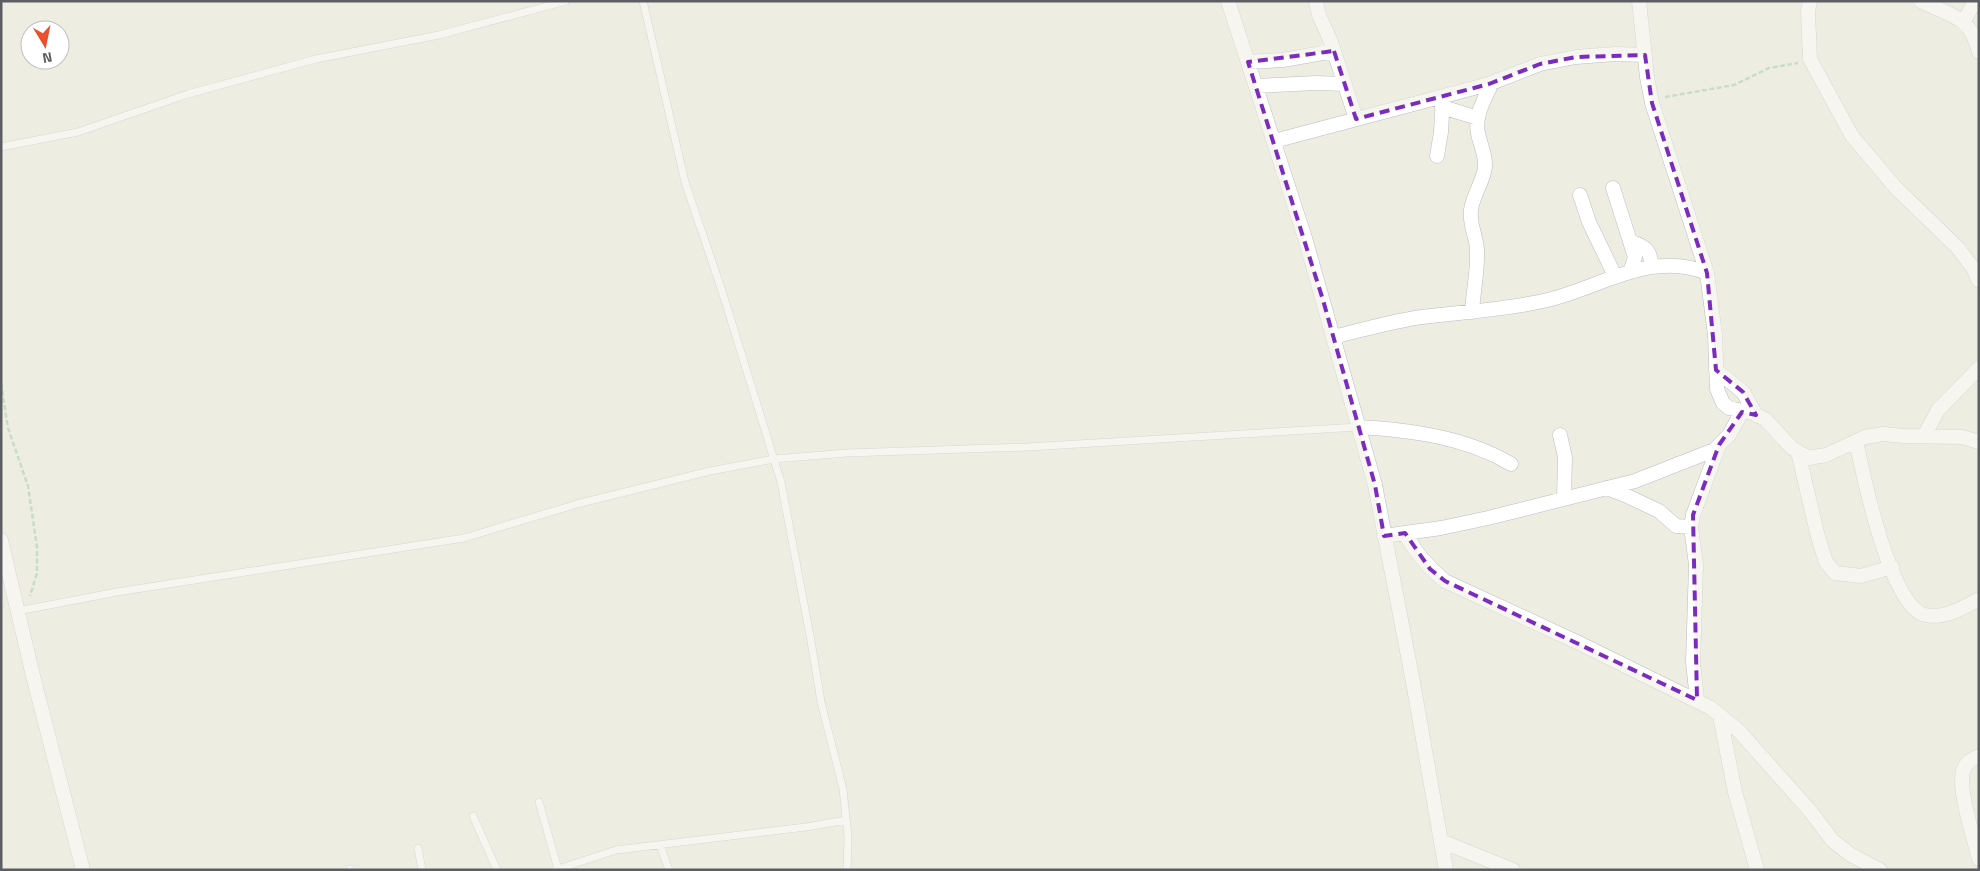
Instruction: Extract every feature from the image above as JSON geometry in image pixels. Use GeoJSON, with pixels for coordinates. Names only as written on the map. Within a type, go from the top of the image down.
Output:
{"type":"FeatureCollection","features":[{"type":"Feature","properties":{"kind":"street"},"geometry":{"type":"LineString","coordinates":[[1228,1],[1305,238],[1375,485],[1413,682],[1446,870]]}},
{"type":"Feature","properties":{"kind":"street"},"geometry":{"type":"LineString","coordinates":[[1316,1],[1319,15],[1334,51],[1356,119]]}},
{"type":"Feature","properties":{"kind":"street"},"geometry":{"type":"LineString","coordinates":[[1639,1],[1651,96],[1707,273],[1715,335],[1717,389],[1723,403],[1729,408],[1765,419],[1792,448],[1809,458],[1826,455],[1865,437],[1883,434],[1962,437],[1979,442]]}},
{"type":"Feature","properties":{"kind":"street"},"geometry":{"type":"LineString","coordinates":[[1810,1],[1808,12],[1810,59],[1852,136],[1896,188],[1958,248],[1973,268],[1979,281]]}},
{"type":"Feature","properties":{"kind":"street"},"geometry":{"type":"LineString","coordinates":[[1921,1],[1964,21],[1970,29],[1979,52]]}},
{"type":"Feature","properties":{"kind":"street"},"geometry":{"type":"LineString","coordinates":[[1964,21],[1975,1]]}},
{"type":"Feature","properties":{"kind":"street"},"geometry":{"type":"LineString","coordinates":[[1248,62],[1282,60],[1334,51]]}},
{"type":"Feature","properties":{"kind":"street"},"geometry":{"type":"LineString","coordinates":[[1274,141],[1356,119],[1442,102],[1540,64],[1576,57],[1645,54]]}},
{"type":"Feature","properties":{"kind":"street"},"geometry":{"type":"LineString","coordinates":[[1256,86],[1316,83],[1345,84]]}},
{"type":"Feature","properties":{"kind":"street"},"geometry":{"type":"LineString","coordinates":[[1472,312],[1478,263],[1477,248],[1470,223],[1471,209],[1474,196],[1482,181],[1485,165],[1484,150],[1478,132],[1478,118],[1492,83]]}},
{"type":"Feature","properties":{"kind":"street"},"geometry":{"type":"LineString","coordinates":[[1442,102],[1478,118]]}},
{"type":"Feature","properties":{"kind":"street"},"geometry":{"type":"LineString","coordinates":[[1436,156],[1441,132],[1442,102]]}},
{"type":"Feature","properties":{"kind":"street"},"geometry":{"type":"LineString","coordinates":[[1613,188],[1635,257],[1630,272]]}},
{"type":"Feature","properties":{"kind":"street"},"geometry":{"type":"LineString","coordinates":[[1580,195],[1589,222],[1615,276]]}},
{"type":"Feature","properties":{"kind":"street"},"geometry":{"type":"LineString","coordinates":[[1630,241],[1648,251],[1652,267]]}},
{"type":"Feature","properties":{"kind":"street"},"geometry":{"type":"LineString","coordinates":[[1333,337],[1421,317],[1472,312],[1544,301],[1615,276],[1652,267],[1680,266],[1694,268],[1707,273]]}},
{"type":"Feature","properties":{"kind":"street"},"geometry":{"type":"LineString","coordinates":[[1924,436],[1938,410],[1979,368]]}},
{"type":"Feature","properties":{"kind":"street"},"geometry":{"type":"LineString","coordinates":[[1716,370],[1743,392],[1756,415]]}},
{"type":"Feature","properties":{"kind":"street"},"geometry":{"type":"LineString","coordinates":[[1384,536],[1441,528],[1635,481],[1714,450],[1729,435],[1742,412]]}},
{"type":"Feature","properties":{"kind":"street"},"geometry":{"type":"LineString","coordinates":[[1358,427],[1420,433],[1478,447],[1511,464]]}},
{"type":"Feature","properties":{"kind":"street"},"geometry":{"type":"LineString","coordinates":[[1560,435],[1565,457],[1564,499]]}},
{"type":"Feature","properties":{"kind":"street"},"geometry":{"type":"LineString","coordinates":[[1856,441],[1879,536],[1901,591],[1914,608],[1923,615],[1939,616],[1979,599]]}},
{"type":"Feature","properties":{"kind":"street"},"geometry":{"type":"LineString","coordinates":[[1697,700],[1693,662],[1696,565],[1691,527],[1693,515],[1719,445]]}},
{"type":"Feature","properties":{"kind":"street"},"geometry":{"type":"LineString","coordinates":[[1798,452],[1818,537],[1826,562],[1835,573],[1861,576],[1892,568]]}},
{"type":"Feature","properties":{"kind":"street"},"geometry":{"type":"LineString","coordinates":[[1606,488],[1659,511],[1676,526],[1691,527]]}},
{"type":"Feature","properties":{"kind":"street"},"geometry":{"type":"LineString","coordinates":[[1405,533],[1413,549],[1430,569],[1445,581],[1697,700],[1720,716],[1739,731],[1777,773],[1832,840],[1851,855],[1880,870]]}},
{"type":"Feature","properties":{"kind":"street"},"geometry":{"type":"LineString","coordinates":[[1,540],[22,610],[32,676],[83,870]]}},
{"type":"Feature","properties":{"kind":"street"},"geometry":{"type":"LineString","coordinates":[[1720,716],[1735,792],[1758,870]]}},
{"type":"Feature","properties":{"kind":"street"},"geometry":{"type":"LineString","coordinates":[[1979,756],[1970,760],[1963,770],[1962,787],[1979,859]]}},
{"type":"Feature","properties":{"kind":"street"},"geometry":{"type":"LineString","coordinates":[[1441,841],[1513,870]]}},
{"type":"Feature","properties":{"kind":"lane"},"geometry":{"type":"LineString","coordinates":[[1,147],[78,132],[188,94],[316,59],[439,35],[566,1]]}},
{"type":"Feature","properties":{"kind":"lane"},"geometry":{"type":"LineString","coordinates":[[643,1],[685,182],[722,291],[780,482],[812,642],[821,702],[843,789],[848,837],[847,870]]}},
{"type":"Feature","properties":{"kind":"lane"},"geometry":{"type":"LineString","coordinates":[[22,610],[136,589],[464,538],[577,504],[710,471],[774,459],[847,453],[1028,447],[1358,427]]}},
{"type":"Feature","properties":{"kind":"lane"},"geometry":{"type":"LineString","coordinates":[[539,802],[560,869],[616,850],[806,827],[846,820]]}},
{"type":"Feature","properties":{"kind":"lane"},"geometry":{"type":"LineString","coordinates":[[473,816],[497,870]]}},
{"type":"Feature","properties":{"kind":"lane"},"geometry":{"type":"LineString","coordinates":[[660,845],[669,870]]}},
{"type":"Feature","properties":{"kind":"lane"},"geometry":{"type":"LineString","coordinates":[[418,848],[422,870]]}},
{"type":"Feature","properties":{"kind":"path"},"geometry":{"type":"LineString","coordinates":[[1651,96],[1662,98],[1706,89],[1722,88],[1734,85],[1769,68],[1810,59]]}},
{"type":"Feature","properties":{"kind":"path"},"geometry":{"type":"LineString","coordinates":[[1,383],[8,428],[28,486],[37,547],[37,572],[22,610]]}},
{"type":"Feature","properties":{"kind":"highlighted area"},"geometry":{"type":"Polygon","coordinates":[[[1334,51],[1356,119],[1489,84],[1540,64],[1576,57],[1645,55],[1652,103],[1707,273],[1716,370],[1743,392],[1756,415],[1742,412],[1719,445],[1693,515],[1697,700],[1445,581],[1430,569],[1405,533],[1384,536],[1375,485],[1323,300],[1248,62],[1334,51]]]}}]}
